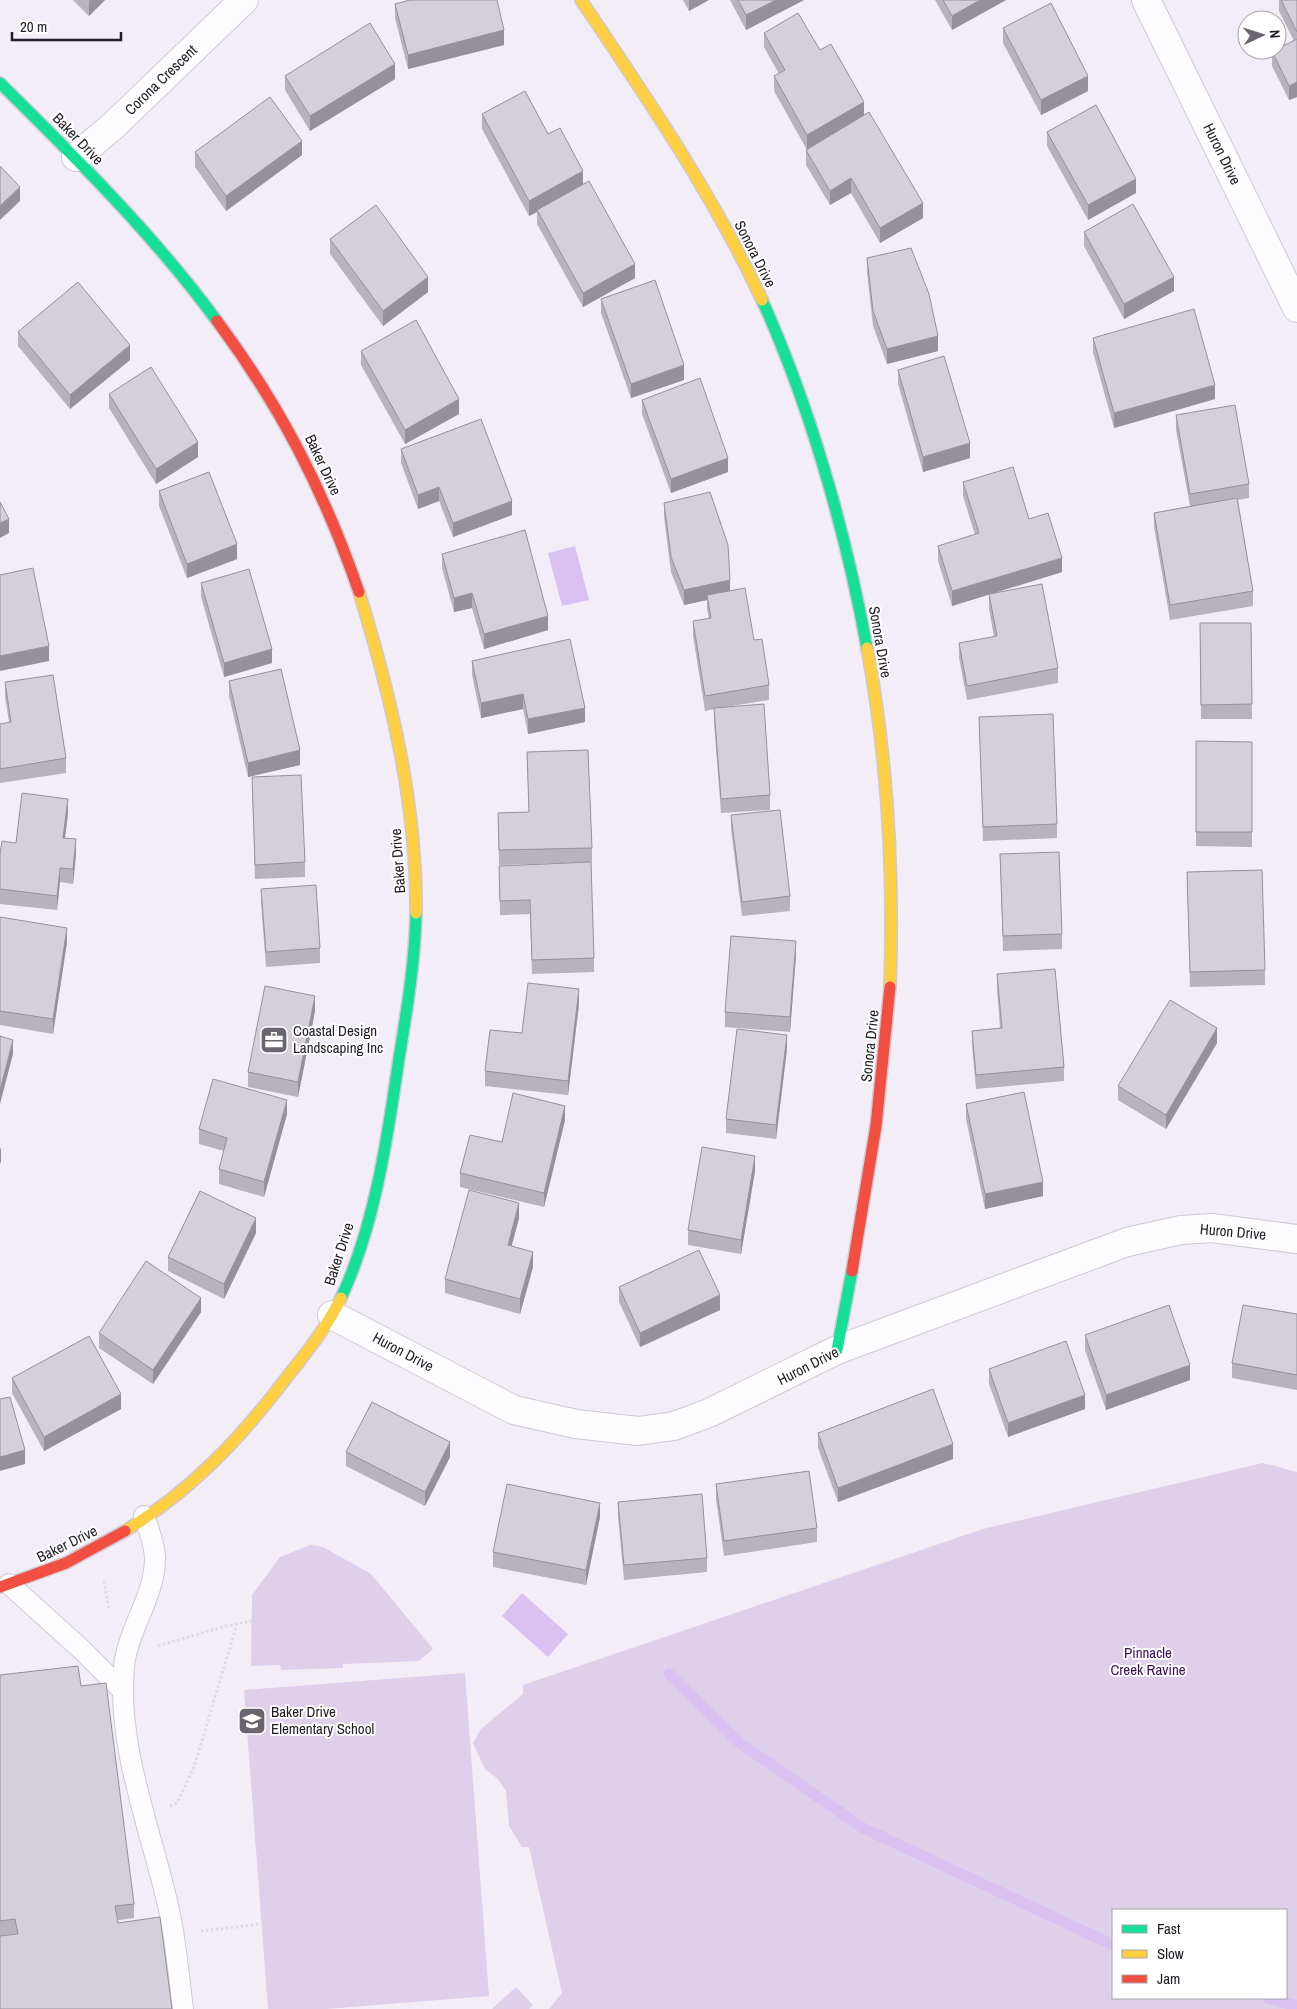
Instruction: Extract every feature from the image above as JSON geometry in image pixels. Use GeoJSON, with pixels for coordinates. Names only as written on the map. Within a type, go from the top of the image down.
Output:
{"type":"FeatureCollection","features":[{"type":"Feature","properties":{"kind":"street","name":"Corona Crescent"},"geometry":{"type":"LineString","coordinates":[[76,157],[114,125],[244,0]]}},
{"type":"Feature","properties":{"kind":"street","name":"Sonora Drive"},"geometry":{"type":"LineString","coordinates":[[581,0],[668,133],[721,220],[753,280],[784,350],[808,422],[850,563],[866,640],[879,730],[890,849],[890,986],[885,1061],[872,1151],[837,1350]]}},
{"type":"Feature","properties":{"kind":"street","name":"Huron Drive"},"geometry":{"type":"LineString","coordinates":[[1146,0],[1297,308]]}},
{"type":"Feature","properties":{"kind":"street","name":"Baker Drive"},"geometry":{"type":"LineString","coordinates":[[0,82],[76,157],[184,278],[256,374],[288,427],[342,542],[361,600],[396,727],[410,820],[415,877],[416,937],[391,1114],[350,1277],[332,1314],[306,1353],[240,1438],[191,1482],[94,1550],[56,1568],[4,1586]]}},
{"type":"Feature","properties":{"kind":"street","name":"Huron Drive"},"geometry":{"type":"LineString","coordinates":[[332,1314],[514,1410],[576,1424],[638,1431],[674,1426],[709,1413],[837,1350],[1126,1242],[1181,1230],[1212,1228],[1297,1239]]}},
{"type":"Feature","properties":{"kind":"lane"},"geometry":{"type":"LineString","coordinates":[[144,1516],[153,1541],[154,1571],[128,1650],[123,1691],[126,1729],[142,1809],[166,1894],[183,2009]]}},
{"type":"Feature","properties":{"kind":"lane"},"geometry":{"type":"LineString","coordinates":[[4,1586],[82,1650],[123,1691]]}},
{"type":"Feature","properties":{"kind":"path"},"geometry":{"type":"LineString","coordinates":[[172,1642],[252,1621]]}},
{"type":"Feature","properties":{"kind":"path"},"geometry":{"type":"LineString","coordinates":[[142,1809],[177,1803],[194,1767],[237,1624]]}},
{"type":"Feature","properties":{"kind":"path"},"geometry":{"type":"LineString","coordinates":[[173,1934],[261,1924]]}},
{"type":"Feature","properties":{"kind":"green space","name":"Pinnacle Creek Ravine"},"geometry":{"type":"Polygon","coordinates":[[[1263,1463],[1297,1472],[1297,2009],[549,2009],[562,1993],[529,1847],[522,1847],[509,1826],[506,1791],[498,1779],[485,1769],[473,1743],[481,1729],[523,1694],[523,1685],[983,1529],[1263,1463]]]}},
{"type":"Feature","properties":{"kind":"green space"},"geometry":{"type":"Polygon","coordinates":[[[310,1545],[323,1547],[371,1574],[433,1649],[419,1661],[343,1664],[343,1668],[281,1670],[280,1665],[251,1666],[252,1595],[280,1557],[310,1545]]]}},
{"type":"Feature","properties":{"kind":"green space"},"geometry":{"type":"Polygon","coordinates":[[[465,1673],[489,1996],[326,2009],[268,2009],[244,1690],[465,1673]]]}},
{"type":"Feature","properties":{"kind":"green space"},"geometry":{"type":"Polygon","coordinates":[[[516,1987],[533,2005],[529,2009],[492,2009],[516,1987]]]}},
{"type":"Feature","properties":{"kind":"shaded area"},"geometry":{"type":"Polygon","coordinates":[[[575,546],[589,600],[562,606],[548,553],[575,546]]]}},
{"type":"Feature","properties":{"kind":"shaded area"},"geometry":{"type":"Polygon","coordinates":[[[522,1593],[568,1634],[548,1657],[502,1616],[522,1593]]]}},
{"type":"Feature","properties":{"kind":"building"},"geometry":{"type":"Polygon","coordinates":[[[410,0],[497,0],[504,30],[408,55],[395,4],[410,0]]]}},
{"type":"Feature","properties":{"kind":"building"},"geometry":{"type":"Polygon","coordinates":[[[738,0],[776,0],[746,15],[738,0]]]}},
{"type":"Feature","properties":{"kind":"building"},"geometry":{"type":"Polygon","coordinates":[[[943,0],[980,0],[952,16],[943,0]]]}},
{"type":"Feature","properties":{"kind":"building"},"geometry":{"type":"Polygon","coordinates":[[[1281,0],[1297,0],[1297,32],[1287,10],[1281,0]]]}},
{"type":"Feature","properties":{"kind":"building"},"geometry":{"type":"Polygon","coordinates":[[[1051,3],[1088,76],[1041,100],[1003,28],[1051,3]]]}},
{"type":"Feature","properties":{"kind":"building"},"geometry":{"type":"Polygon","coordinates":[[[798,13],[820,50],[831,44],[864,102],[807,135],[774,76],[785,70],[764,33],[798,13]]]}},
{"type":"Feature","properties":{"kind":"building"},"geometry":{"type":"Polygon","coordinates":[[[370,23],[395,64],[310,116],[285,76],[370,23]]]}},
{"type":"Feature","properties":{"kind":"building"},"geometry":{"type":"Polygon","coordinates":[[[1297,39],[1297,82],[1289,86],[1276,60],[1287,60],[1287,44],[1297,39]]]}},
{"type":"Feature","properties":{"kind":"building"},"geometry":{"type":"Polygon","coordinates":[[[525,91],[548,134],[560,128],[583,171],[529,201],[482,114],[525,91]]]}},
{"type":"Feature","properties":{"kind":"building"},"geometry":{"type":"Polygon","coordinates":[[[270,97],[302,141],[226,196],[195,152],[270,97]]]}},
{"type":"Feature","properties":{"kind":"building"},"geometry":{"type":"Polygon","coordinates":[[[1096,105],[1136,179],[1088,205],[1047,132],[1096,105]]]}},
{"type":"Feature","properties":{"kind":"building"},"geometry":{"type":"Polygon","coordinates":[[[869,112],[923,203],[880,228],[851,178],[830,191],[806,150],[869,112]]]}},
{"type":"Feature","properties":{"kind":"building"},"geometry":{"type":"Polygon","coordinates":[[[0,166],[20,187],[0,206],[0,166]]]}},
{"type":"Feature","properties":{"kind":"building"},"geometry":{"type":"Polygon","coordinates":[[[589,181],[635,264],[583,293],[537,210],[589,181]]]}},
{"type":"Feature","properties":{"kind":"building"},"geometry":{"type":"Polygon","coordinates":[[[1133,204],[1174,277],[1124,304],[1084,232],[1133,204]]]}},
{"type":"Feature","properties":{"kind":"building"},"geometry":{"type":"Polygon","coordinates":[[[376,205],[428,277],[383,311],[330,239],[376,205]]]}},
{"type":"Feature","properties":{"kind":"building"},"geometry":{"type":"Polygon","coordinates":[[[911,248],[929,294],[938,336],[887,349],[873,311],[867,258],[911,248]]]}},
{"type":"Feature","properties":{"kind":"building"},"geometry":{"type":"Polygon","coordinates":[[[655,280],[684,365],[631,384],[601,299],[655,280]]]}},
{"type":"Feature","properties":{"kind":"building"},"geometry":{"type":"Polygon","coordinates":[[[78,282],[130,345],[70,395],[18,332],[78,282]]]}},
{"type":"Feature","properties":{"kind":"building"},"geometry":{"type":"Polygon","coordinates":[[[1194,309],[1215,385],[1114,413],[1093,338],[1194,309]]]}},
{"type":"Feature","properties":{"kind":"building"},"geometry":{"type":"Polygon","coordinates":[[[416,320],[459,399],[405,430],[361,351],[416,320]]]}},
{"type":"Feature","properties":{"kind":"building"},"geometry":{"type":"Polygon","coordinates":[[[944,356],[970,443],[923,457],[898,370],[944,356]]]}},
{"type":"Feature","properties":{"kind":"building"},"geometry":{"type":"Polygon","coordinates":[[[151,367],[198,442],[156,469],[109,394],[151,367]]]}},
{"type":"Feature","properties":{"kind":"building"},"geometry":{"type":"Polygon","coordinates":[[[700,378],[728,458],[671,479],[642,400],[700,378]]]}},
{"type":"Feature","properties":{"kind":"building"},"geometry":{"type":"Polygon","coordinates":[[[1235,405],[1249,484],[1190,494],[1176,415],[1235,405]]]}},
{"type":"Feature","properties":{"kind":"building"},"geometry":{"type":"Polygon","coordinates":[[[481,419],[512,501],[453,523],[439,487],[418,495],[401,449],[481,419]]]}},
{"type":"Feature","properties":{"kind":"building"},"geometry":{"type":"Polygon","coordinates":[[[1013,467],[1029,519],[1048,513],[1062,558],[952,591],[938,546],[979,533],[963,482],[1013,467]]]}},
{"type":"Feature","properties":{"kind":"building"},"geometry":{"type":"Polygon","coordinates":[[[209,472],[237,544],[187,564],[159,491],[209,472]]]}},
{"type":"Feature","properties":{"kind":"building"},"geometry":{"type":"Polygon","coordinates":[[[710,492],[728,545],[730,580],[684,590],[671,557],[664,503],[710,492]]]}},
{"type":"Feature","properties":{"kind":"building"},"geometry":{"type":"Polygon","coordinates":[[[1237,498],[1253,591],[1170,605],[1154,513],[1237,498]]]}},
{"type":"Feature","properties":{"kind":"building"},"geometry":{"type":"Polygon","coordinates":[[[0,502],[9,519],[0,523],[0,502]]]}},
{"type":"Feature","properties":{"kind":"building"},"geometry":{"type":"Polygon","coordinates":[[[525,530],[548,616],[484,634],[472,593],[454,598],[442,554],[525,530]]]}},
{"type":"Feature","properties":{"kind":"building"},"geometry":{"type":"Polygon","coordinates":[[[33,568],[49,646],[0,656],[0,575],[33,568]]]}},
{"type":"Feature","properties":{"kind":"building"},"geometry":{"type":"Polygon","coordinates":[[[249,569],[272,649],[224,663],[201,583],[249,569]]]}},
{"type":"Feature","properties":{"kind":"building"},"geometry":{"type":"Polygon","coordinates":[[[1042,584],[1058,668],[967,686],[959,643],[997,636],[989,594],[1042,584]]]}},
{"type":"Feature","properties":{"kind":"building"},"geometry":{"type":"Polygon","coordinates":[[[745,588],[754,640],[762,639],[769,685],[705,696],[693,621],[711,618],[707,595],[745,588]]]}},
{"type":"Feature","properties":{"kind":"building"},"geometry":{"type":"Polygon","coordinates":[[[1200,623],[1251,623],[1252,704],[1201,705],[1200,623]]]}},
{"type":"Feature","properties":{"kind":"building"},"geometry":{"type":"Polygon","coordinates":[[[570,639],[585,708],[528,719],[523,694],[481,703],[472,661],[570,639]]]}},
{"type":"Feature","properties":{"kind":"building"},"geometry":{"type":"Polygon","coordinates":[[[281,669],[300,750],[248,763],[229,681],[281,669]]]}},
{"type":"Feature","properties":{"kind":"building"},"geometry":{"type":"Polygon","coordinates":[[[53,675],[66,758],[0,769],[0,724],[11,722],[5,682],[53,675]]]}},
{"type":"Feature","properties":{"kind":"building"},"geometry":{"type":"Polygon","coordinates":[[[764,704],[770,795],[721,799],[714,708],[764,704]]]}},
{"type":"Feature","properties":{"kind":"building"},"geometry":{"type":"Polygon","coordinates":[[[1053,714],[1057,824],[983,827],[979,717],[1053,714]]]}},
{"type":"Feature","properties":{"kind":"building"},"geometry":{"type":"Polygon","coordinates":[[[1196,741],[1252,742],[1252,832],[1196,832],[1196,741]]]}},
{"type":"Feature","properties":{"kind":"building"},"geometry":{"type":"Polygon","coordinates":[[[588,750],[592,848],[499,850],[498,813],[529,812],[527,752],[588,750]]]}},
{"type":"Feature","properties":{"kind":"building"},"geometry":{"type":"Polygon","coordinates":[[[301,775],[305,862],[255,865],[252,777],[301,775]]]}},
{"type":"Feature","properties":{"kind":"building"},"geometry":{"type":"Polygon","coordinates":[[[22,793],[68,799],[63,838],[76,839],[73,869],[60,868],[57,896],[0,889],[2,841],[16,843],[22,793]]]}},
{"type":"Feature","properties":{"kind":"building"},"geometry":{"type":"Polygon","coordinates":[[[780,810],[790,896],[742,902],[731,815],[780,810]]]}},
{"type":"Feature","properties":{"kind":"building"},"geometry":{"type":"Polygon","coordinates":[[[1059,852],[1062,934],[1003,936],[1000,854],[1059,852]]]}},
{"type":"Feature","properties":{"kind":"building"},"geometry":{"type":"Polygon","coordinates":[[[591,862],[594,958],[532,960],[530,900],[500,901],[499,866],[591,862]]]}},
{"type":"Feature","properties":{"kind":"building"},"geometry":{"type":"Polygon","coordinates":[[[1262,870],[1265,970],[1190,972],[1187,872],[1262,870]]]}},
{"type":"Feature","properties":{"kind":"building"},"geometry":{"type":"Polygon","coordinates":[[[316,885],[320,948],[266,952],[261,889],[316,885]]]}},
{"type":"Feature","properties":{"kind":"building"},"geometry":{"type":"Polygon","coordinates":[[[0,917],[67,928],[53,1019],[0,1011],[0,917]]]}},
{"type":"Feature","properties":{"kind":"building"},"geometry":{"type":"Polygon","coordinates":[[[731,936],[796,941],[790,1017],[725,1012],[731,936]]]}},
{"type":"Feature","properties":{"kind":"building"},"geometry":{"type":"Polygon","coordinates":[[[1055,969],[1064,1067],[976,1075],[972,1031],[1002,1028],[997,974],[1055,969]]]}},
{"type":"Feature","properties":{"kind":"building"},"geometry":{"type":"Polygon","coordinates":[[[528,983],[579,989],[568,1081],[485,1071],[490,1030],[522,1033],[528,983]]]}},
{"type":"Feature","properties":{"kind":"building"},"geometry":{"type":"Polygon","coordinates":[[[265,986],[315,996],[298,1082],[248,1072],[265,986]]]}},
{"type":"Feature","properties":{"kind":"building"},"geometry":{"type":"Polygon","coordinates":[[[1170,1000],[1217,1028],[1166,1115],[1118,1086],[1170,1000]]]}},
{"type":"Feature","properties":{"kind":"building"},"geometry":{"type":"Polygon","coordinates":[[[737,1029],[787,1035],[776,1125],[726,1119],[737,1029]]]}},
{"type":"Feature","properties":{"kind":"building"},"geometry":{"type":"Polygon","coordinates":[[[0,1036],[13,1040],[0,1090],[0,1036]]]}},
{"type":"Feature","properties":{"kind":"building"},"geometry":{"type":"Polygon","coordinates":[[[213,1079],[287,1100],[264,1182],[219,1169],[227,1138],[199,1129],[213,1079]]]}},
{"type":"Feature","properties":{"kind":"building"},"geometry":{"type":"Polygon","coordinates":[[[1024,1092],[1043,1182],[985,1194],[966,1104],[1024,1092]]]}},
{"type":"Feature","properties":{"kind":"building"},"geometry":{"type":"Polygon","coordinates":[[[513,1093],[565,1106],[544,1193],[460,1173],[470,1135],[502,1142],[513,1093]]]}},
{"type":"Feature","properties":{"kind":"building"},"geometry":{"type":"Polygon","coordinates":[[[702,1147],[755,1156],[741,1240],[688,1230],[702,1147]]]}},
{"type":"Feature","properties":{"kind":"building"},"geometry":{"type":"Polygon","coordinates":[[[469,1190],[519,1203],[508,1245],[533,1252],[520,1299],[445,1279],[469,1190]]]}},
{"type":"Feature","properties":{"kind":"building"},"geometry":{"type":"Polygon","coordinates":[[[200,1191],[256,1218],[224,1284],[168,1257],[200,1191]]]}},
{"type":"Feature","properties":{"kind":"building"},"geometry":{"type":"Polygon","coordinates":[[[699,1250],[720,1295],[640,1333],[619,1287],[699,1250]]]}},
{"type":"Feature","properties":{"kind":"building"},"geometry":{"type":"Polygon","coordinates":[[[146,1261],[201,1298],[153,1370],[99,1333],[146,1261]]]}},
{"type":"Feature","properties":{"kind":"building"},"geometry":{"type":"Polygon","coordinates":[[[1169,1305],[1190,1365],[1106,1395],[1085,1335],[1169,1305]]]}},
{"type":"Feature","properties":{"kind":"building"},"geometry":{"type":"Polygon","coordinates":[[[1243,1305],[1297,1314],[1297,1375],[1232,1363],[1243,1305]]]}},
{"type":"Feature","properties":{"kind":"building"},"geometry":{"type":"Polygon","coordinates":[[[89,1336],[121,1394],[44,1437],[12,1378],[89,1336]]]}},
{"type":"Feature","properties":{"kind":"building"},"geometry":{"type":"Polygon","coordinates":[[[1066,1341],[1085,1395],[1008,1423],[989,1369],[1066,1341]]]}},
{"type":"Feature","properties":{"kind":"building"},"geometry":{"type":"Polygon","coordinates":[[[933,1389],[953,1444],[838,1488],[818,1433],[933,1389]]]}},
{"type":"Feature","properties":{"kind":"building"},"geometry":{"type":"Polygon","coordinates":[[[10,1397],[25,1450],[0,1457],[0,1399],[10,1397]]]}},
{"type":"Feature","properties":{"kind":"building"},"geometry":{"type":"Polygon","coordinates":[[[372,1402],[450,1442],[425,1492],[346,1452],[372,1402]]]}},
{"type":"Feature","properties":{"kind":"building"},"geometry":{"type":"Polygon","coordinates":[[[809,1471],[817,1528],[724,1541],[716,1484],[809,1471]]]}},
{"type":"Feature","properties":{"kind":"building"},"geometry":{"type":"Polygon","coordinates":[[[507,1484],[600,1503],[586,1570],[493,1552],[507,1484]]]}},
{"type":"Feature","properties":{"kind":"building"},"geometry":{"type":"Polygon","coordinates":[[[702,1494],[707,1558],[624,1565],[618,1502],[702,1494]]]}},
{"type":"Feature","properties":{"kind":"building"},"geometry":{"type":"Polygon","coordinates":[[[78,1666],[81,1686],[106,1683],[134,1904],[115,1906],[118,1923],[160,1917],[172,2009],[0,2009],[0,1936],[18,1934],[15,1919],[0,1921],[0,1675],[78,1666]]]}},
{"type":"Feature","properties":{"kind":"waterway"},"geometry":{"type":"LineString","coordinates":[[669,1674],[740,1743],[863,1828],[1112,1945]]}},
{"type":"Feature","properties":{"kind":"waterway"},"geometry":{"type":"LineString","coordinates":[[1272,1999],[1297,2006]]}},
{"type":"Feature","properties":{"kind":"traffic: fast"},"geometry":{"type":"LineString","coordinates":[[0,83],[85,168],[140,227],[217,321]]}},
{"type":"Feature","properties":{"kind":"traffic: fast"},"geometry":{"type":"LineString","coordinates":[[762,300],[796,383],[825,471],[848,560],[867,648]]}},
{"type":"Feature","properties":{"kind":"traffic: fast"},"geometry":{"type":"LineString","coordinates":[[341,1298],[371,1214],[384,1154],[410,989],[416,913]]}},
{"type":"Feature","properties":{"kind":"traffic: fast"},"geometry":{"type":"LineString","coordinates":[[837,1350],[852,1271]]}},
{"type":"Feature","properties":{"kind":"traffic: slow"},"geometry":{"type":"LineString","coordinates":[[581,0],[678,147],[722,222],[762,300]]}},
{"type":"Feature","properties":{"kind":"traffic: slow"},"geometry":{"type":"LineString","coordinates":[[359,592],[382,671],[400,751],[412,831],[416,913]]}},
{"type":"Feature","properties":{"kind":"traffic: slow"},"geometry":{"type":"LineString","coordinates":[[867,648],[880,732],[888,817],[891,902],[890,987]]}},
{"type":"Feature","properties":{"kind":"traffic: slow"},"geometry":{"type":"LineString","coordinates":[[125,1531],[172,1499],[214,1462],[233,1442],[309,1349],[341,1298]]}},
{"type":"Feature","properties":{"kind":"traffic: jam"},"geometry":{"type":"LineString","coordinates":[[217,321],[261,385],[299,451],[331,519],[359,592]]}},
{"type":"Feature","properties":{"kind":"traffic: jam"},"geometry":{"type":"LineString","coordinates":[[852,1271],[876,1126],[890,987]]}},
{"type":"Feature","properties":{"kind":"traffic: jam"},"geometry":{"type":"LineString","coordinates":[[0,1587],[66,1563],[125,1531]]}},
{"type":"Feature","properties":{"kind":"place","name":"Coastal Design Landscaping Inc"},"geometry":{"type":"Point","coordinates":[274,1040]}},
{"type":"Feature","properties":{"kind":"place","name":"Baker Drive Elementary School"},"geometry":{"type":"Point","coordinates":[252,1721]}}]}
